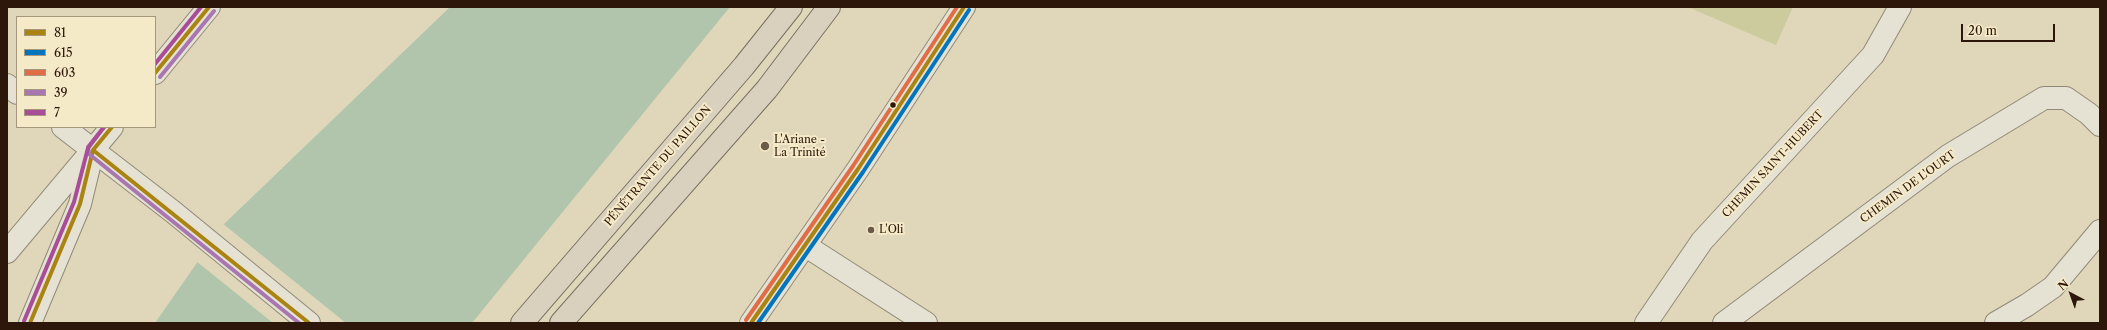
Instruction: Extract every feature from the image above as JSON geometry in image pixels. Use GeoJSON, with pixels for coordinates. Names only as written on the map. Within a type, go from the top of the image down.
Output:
{"type":"FeatureCollection","features":[{"type":"Feature","properties":{"kind":"main road","name":"PÉNÉTRANTE DU PAILLON"},"geometry":{"type":"LineString","coordinates":[[522,323],[744,66],[790,7]]}},
{"type":"Feature","properties":{"kind":"main road"},"geometry":{"type":"LineString","coordinates":[[561,323],[767,89],[829,7]]}},
{"type":"Feature","properties":{"kind":"street"},"geometry":{"type":"LineString","coordinates":[[156,72],[209,7]]}},
{"type":"Feature","properties":{"kind":"street"},"geometry":{"type":"LineString","coordinates":[[751,323],[806,246],[916,83],[964,7]]}},
{"type":"Feature","properties":{"kind":"street","name":"CHEMIN SAINT-HUBERT"},"geometry":{"type":"LineString","coordinates":[[1646,323],[1702,241],[1873,56],[1900,7]]}},
{"type":"Feature","properties":{"kind":"street"},"geometry":{"type":"LineString","coordinates":[[7,85],[16,92]]}},
{"type":"Feature","properties":{"kind":"street","name":"CHEMIN DE L'OURT"},"geometry":{"type":"LineString","coordinates":[[1724,323],[1948,156],[2044,98],[2066,98],[2089,114],[2100,125]]}},
{"type":"Feature","properties":{"kind":"street"},"geometry":{"type":"LineString","coordinates":[[64,128],[172,211],[309,323]]}},
{"type":"Feature","properties":{"kind":"street"},"geometry":{"type":"LineString","coordinates":[[7,252],[111,128]]}},
{"type":"Feature","properties":{"kind":"street"},"geometry":{"type":"LineString","coordinates":[[30,323],[80,204],[94,150]]}},
{"type":"Feature","properties":{"kind":"street"},"geometry":{"type":"LineString","coordinates":[[1996,323],[2028,305],[2053,287],[2100,231]]}},
{"type":"Feature","properties":{"kind":"street"},"geometry":{"type":"LineString","coordinates":[[806,246],[926,323]]}},
{"type":"Feature","properties":{"kind":"shaded area"},"geometry":{"type":"Polygon","coordinates":[[[450,7],[730,7],[472,323],[155,323],[224,224],[450,7]]]}},
{"type":"Feature","properties":{"kind":"shaded area"},"geometry":{"type":"Polygon","coordinates":[[[1688,7],[1793,7],[1776,45],[1688,7]]]}},
{"type":"Feature","properties":{"kind":"pier"},"geometry":{"type":"Polygon","coordinates":[[[222,223],[346,323],[273,323],[196,261],[222,223]]]}},
{"type":"Feature","properties":{"kind":"transit line","name":"7"},"geometry":{"type":"LineString","coordinates":[[156,63],[201,7]]}},
{"type":"Feature","properties":{"kind":"transit line","name":"81"},"geometry":{"type":"LineString","coordinates":[[156,72],[209,7]]}},
{"type":"Feature","properties":{"kind":"transit line","name":"603"},"geometry":{"type":"LineString","coordinates":[[746,320],[853,166],[957,7]]}},
{"type":"Feature","properties":{"kind":"transit line","name":"81"},"geometry":{"type":"LineString","coordinates":[[751,323],[858,169],[964,7]]}},
{"type":"Feature","properties":{"kind":"transit line","name":"615"},"geometry":{"type":"LineString","coordinates":[[758,323],[863,172],[969,10]]}},
{"type":"Feature","properties":{"kind":"transit line","name":"39"},"geometry":{"type":"LineString","coordinates":[[160,77],[214,11]]}},
{"type":"Feature","properties":{"kind":"transit line","name":"39"},"geometry":{"type":"LineString","coordinates":[[103,128],[88,147],[89,154],[299,323]]}},
{"type":"Feature","properties":{"kind":"transit line","name":"7"},"geometry":{"type":"LineString","coordinates":[[24,321],[74,202],[88,148],[103,128]]}},
{"type":"Feature","properties":{"kind":"transit line","name":"81"},"geometry":{"type":"LineString","coordinates":[[30,323],[80,204],[93,150],[111,128]]}},
{"type":"Feature","properties":{"kind":"transit line","name":"81"},"geometry":{"type":"LineString","coordinates":[[93,150],[309,323]]}},
{"type":"Feature","properties":{"kind":"place","name":"L'Ariane - La Trinité"},"geometry":{"type":"Point","coordinates":[765,146]}},
{"type":"Feature","properties":{"kind":"place","name":"L'Oli"},"geometry":{"type":"Point","coordinates":[871,230]}}]}
